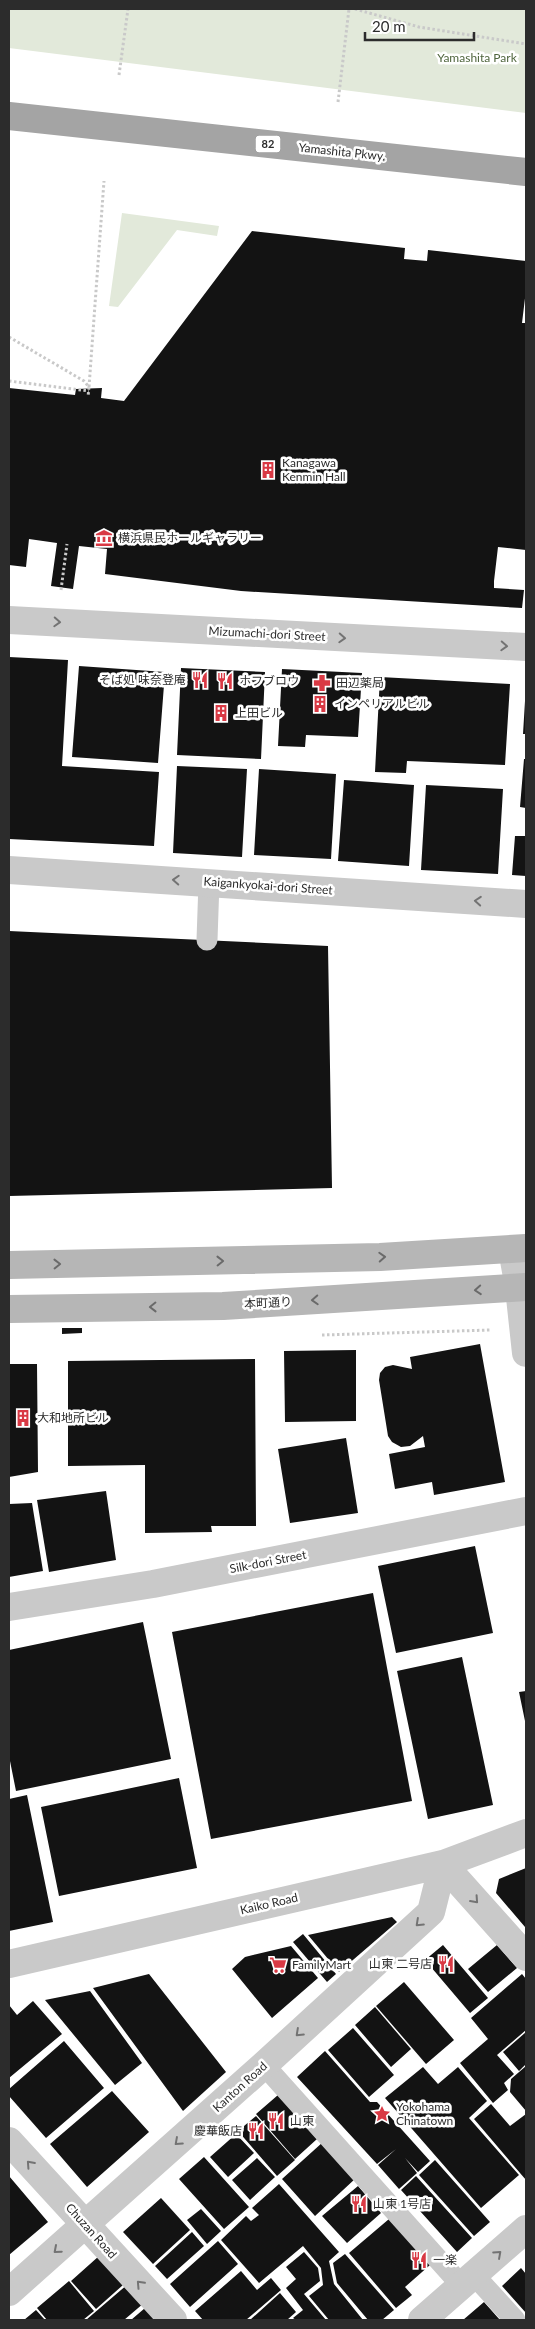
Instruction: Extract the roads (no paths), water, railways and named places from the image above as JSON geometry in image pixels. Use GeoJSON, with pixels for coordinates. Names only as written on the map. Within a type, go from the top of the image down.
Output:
{"type":"FeatureCollection","features":[{"type":"Feature","properties":{"kind":"main road","name":"Yamashita Pkwy."},"geometry":{"type":"LineString","coordinates":[[9,116],[526,172]]}},
{"type":"Feature","properties":{"kind":"street","name":"Mizumachi-dori Street"},"geometry":{"type":"LineString","coordinates":[[9,620],[526,647]]}},
{"type":"Feature","properties":{"kind":"street","name":"Kaigankyokai-dori Street"},"geometry":{"type":"LineString","coordinates":[[9,870],[526,904]]}},
{"type":"Feature","properties":{"kind":"street"},"geometry":{"type":"LineString","coordinates":[[9,1265],[380,1257],[519,1248],[526,1353]]}},
{"type":"Feature","properties":{"kind":"street","name":"本町通り"},"geometry":{"type":"LineString","coordinates":[[9,1309],[223,1306],[523,1287]]}},
{"type":"Feature","properties":{"kind":"street","name":"Silk-dori Street"},"geometry":{"type":"LineString","coordinates":[[9,1607],[153,1584],[526,1511]]}},
{"type":"Feature","properties":{"kind":"street","name":"Kaiko Road"},"geometry":{"type":"LineString","coordinates":[[9,1964],[443,1864],[526,1834]]}},
{"type":"Feature","properties":{"kind":"street"},"geometry":{"type":"LineString","coordinates":[[443,1864],[526,1957]]}},
{"type":"Feature","properties":{"kind":"street","name":"Kanton Road"},"geometry":{"type":"LineString","coordinates":[[9,2292],[264,2065],[431,1912],[443,1864]]}},
{"type":"Feature","properties":{"kind":"street","name":"Chuzan Road"},"geometry":{"type":"LineString","coordinates":[[9,2141],[173,2320]]}},
{"type":"Feature","properties":{"kind":"street"},"geometry":{"type":"LineString","coordinates":[[422,2320],[526,2229]]}},
{"type":"Feature","properties":{"kind":"lane"},"geometry":{"type":"LineString","coordinates":[[207,940],[209,882]]}},
{"type":"Feature","properties":{"kind":"lane"},"geometry":{"type":"LineString","coordinates":[[264,2065],[468,2281],[515,2320]]}},
{"type":"Feature","properties":{"kind":"place","name":"Kanagawa Kenmin Hall"},"geometry":{"type":"Point","coordinates":[268,470]}},
{"type":"Feature","properties":{"kind":"place","name":"横浜県民ホールギャラリー"},"geometry":{"type":"Point","coordinates":[104,538]}},
{"type":"Feature","properties":{"kind":"place","name":"そば処 味奈登庵"},"geometry":{"type":"Point","coordinates":[200,680]}},
{"type":"Feature","properties":{"kind":"place","name":"ホフブロウ"},"geometry":{"type":"Point","coordinates":[225,681]}},
{"type":"Feature","properties":{"kind":"place","name":"田辺薬局"},"geometry":{"type":"Point","coordinates":[322,683]}},
{"type":"Feature","properties":{"kind":"place","name":"インペリアルビル"},"geometry":{"type":"Point","coordinates":[320,704]}},
{"type":"Feature","properties":{"kind":"place","name":"上田ビル"},"geometry":{"type":"Point","coordinates":[221,713]}},
{"type":"Feature","properties":{"kind":"place","name":"大和地所ビル"},"geometry":{"type":"Point","coordinates":[23,1418]}},
{"type":"Feature","properties":{"kind":"place","name":"山東 二号店"},"geometry":{"type":"Point","coordinates":[446,1964]}},
{"type":"Feature","properties":{"kind":"place","name":"FamilyMart"},"geometry":{"type":"Point","coordinates":[278,1965]}},
{"type":"Feature","properties":{"kind":"place","name":"Yokohama Chinatown"},"geometry":{"type":"Point","coordinates":[382,2114]}},
{"type":"Feature","properties":{"kind":"place","name":"山東"},"geometry":{"type":"Point","coordinates":[276,2121]}},
{"type":"Feature","properties":{"kind":"place","name":"慶華飯店"},"geometry":{"type":"Point","coordinates":[256,2131]}},
{"type":"Feature","properties":{"kind":"place","name":"山東 1号店"},"geometry":{"type":"Point","coordinates":[359,2204]}},
{"type":"Feature","properties":{"kind":"place","name":"一楽"},"geometry":{"type":"Point","coordinates":[419,2260]}},
{"type":"Feature","properties":{"kind":"park label","name":"Yamashita Park"},"geometry":{"type":"Point","coordinates":[477,58]}}]}
